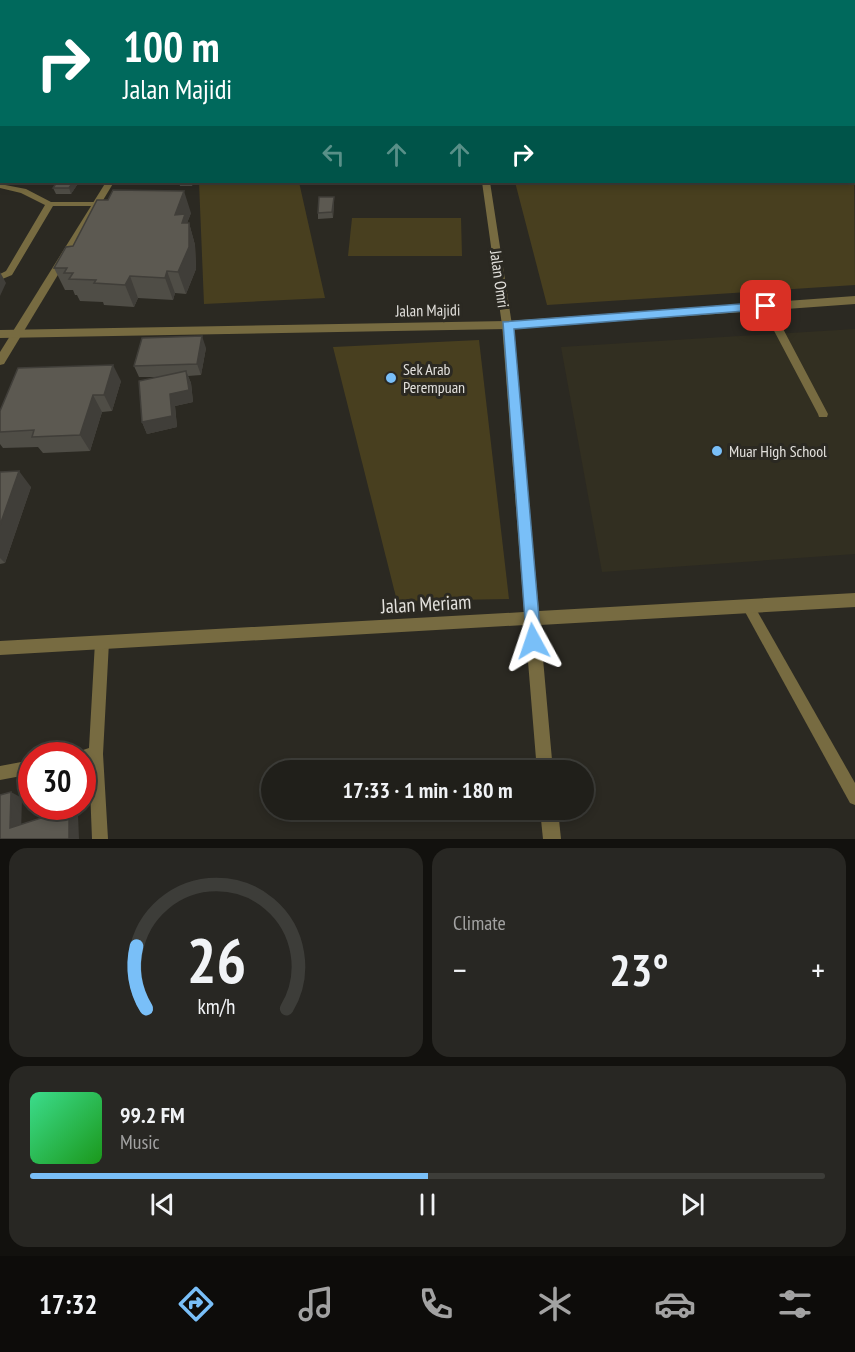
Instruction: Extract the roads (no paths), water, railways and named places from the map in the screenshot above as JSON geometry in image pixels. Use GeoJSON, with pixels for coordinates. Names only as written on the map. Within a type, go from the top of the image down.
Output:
{"type":"FeatureCollection","features":[{"type":"Feature","properties":{"kind":"street"},"geometry":{"type":"LineString","coordinates":[[0,361],[109,183]]}},
{"type":"Feature","properties":{"kind":"street","name":"Jalan Omri"},"geometry":{"type":"LineString","coordinates":[[486,183],[507,325],[544,760]]}},
{"type":"Feature","properties":{"kind":"street","name":"Jalan Majidi"},"geometry":{"type":"LineString","coordinates":[[0,334],[507,325],[855,300]]}},
{"type":"Feature","properties":{"kind":"street","name":"Jalan Meriam"},"geometry":{"type":"LineString","coordinates":[[0,648],[855,600]]}},
{"type":"Feature","properties":{"kind":"street"},"geometry":{"type":"LineString","coordinates":[[550,820],[552,839]]}},
{"type":"Feature","properties":{"kind":"lane"},"geometry":{"type":"LineString","coordinates":[[0,186],[23,191],[50,204],[96,204]]}},
{"type":"Feature","properties":{"kind":"lane"},"geometry":{"type":"LineString","coordinates":[[0,278],[9,273],[50,204]]}},
{"type":"Feature","properties":{"kind":"lane"},"geometry":{"type":"LineString","coordinates":[[766,306],[823,414]]}},
{"type":"Feature","properties":{"kind":"lane"},"geometry":{"type":"LineString","coordinates":[[748,606],[855,798]]}},
{"type":"Feature","properties":{"kind":"lane"},"geometry":{"type":"LineString","coordinates":[[91,742],[102,642]]}},
{"type":"Feature","properties":{"kind":"lane"},"geometry":{"type":"LineString","coordinates":[[0,773],[18,770]]}},
{"type":"Feature","properties":{"kind":"lane"},"geometry":{"type":"LineString","coordinates":[[96,809],[100,839]]}},
{"type":"Feature","properties":{"kind":"place","name":"Sek Arab Perempuan"},"geometry":{"type":"Point","coordinates":[391,378]}},
{"type":"Feature","properties":{"kind":"place","name":"Muar High School"},"geometry":{"type":"Point","coordinates":[717,451]}}]}
